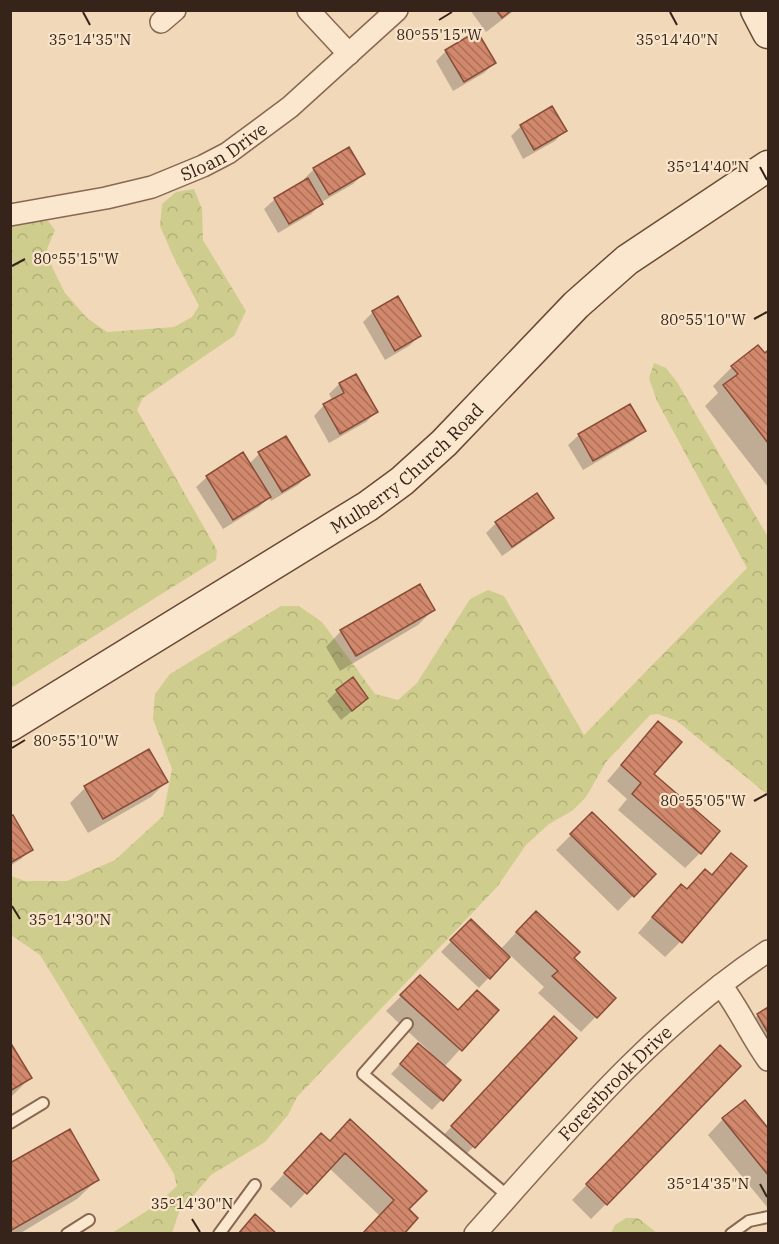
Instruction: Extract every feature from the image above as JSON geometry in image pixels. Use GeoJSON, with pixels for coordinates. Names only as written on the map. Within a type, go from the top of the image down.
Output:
{"type":"FeatureCollection","features":[{"type":"Feature","properties":{"kind":"street"},"geometry":{"type":"LineString","coordinates":[[308,10],[349,54]]}},
{"type":"Feature","properties":{"kind":"street","name":"Sloan Drive"},"geometry":{"type":"LineString","coordinates":[[10,215],[106,198],[152,187],[228,153],[290,107],[397,10]]}},
{"type":"Feature","properties":{"kind":"street"},"geometry":{"type":"LineString","coordinates":[[756,10],[768,33]]}},
{"type":"Feature","properties":{"kind":"street","name":"Mulberry Church Road"},"geometry":{"type":"LineString","coordinates":[[10,726],[368,506],[402,481],[444,443],[576,305],[627,260],[768,166]]}},
{"type":"Feature","properties":{"kind":"street","name":"Forestbrook Drive"},"geometry":{"type":"LineString","coordinates":[[475,1233],[590,1105],[642,1053],[689,1009],[768,951]]}},
{"type":"Feature","properties":{"kind":"street"},"geometry":{"type":"LineString","coordinates":[[721,985],[734,1002],[743,1022],[768,1060]]}},
{"type":"Feature","properties":{"kind":"lane"},"geometry":{"type":"LineString","coordinates":[[407,1024],[363,1074],[508,1196]]}},
{"type":"Feature","properties":{"kind":"lane"},"geometry":{"type":"LineString","coordinates":[[10,1123],[43,1103]]}},
{"type":"Feature","properties":{"kind":"lane"},"geometry":{"type":"LineString","coordinates":[[219,1233],[255,1185]]}},
{"type":"Feature","properties":{"kind":"lane"},"geometry":{"type":"LineString","coordinates":[[731,1233],[749,1221],[768,1217]]}},
{"type":"Feature","properties":{"kind":"lane"},"geometry":{"type":"LineString","coordinates":[[67,1233],[89,1220]]}},
{"type":"Feature","properties":{"kind":"green space"},"geometry":{"type":"Polygon","coordinates":[[[194,189],[202,209],[203,240],[246,311],[234,336],[143,398],[137,410],[217,550],[216,560],[11,688],[11,225],[31,220],[48,221],[55,230],[47,249],[52,267],[65,293],[87,318],[107,332],[174,327],[192,317],[199,306],[160,226],[162,204],[176,192],[194,189]]]}},
{"type":"Feature","properties":{"kind":"green space"},"geometry":{"type":"Polygon","coordinates":[[[654,363],[666,368],[677,382],[768,537],[768,795],[677,721],[658,714],[650,715],[606,762],[586,797],[572,811],[549,824],[526,845],[497,887],[297,1097],[288,1115],[265,1142],[211,1175],[179,1212],[172,1233],[112,1233],[156,1205],[177,1186],[174,1174],[40,955],[11,935],[11,876],[25,881],[67,881],[115,860],[163,816],[172,769],[153,719],[155,694],[170,674],[281,606],[299,606],[322,622],[375,694],[398,700],[417,683],[470,599],[488,590],[504,596],[584,735],[747,568],[657,401],[649,378],[654,363]]]}},
{"type":"Feature","properties":{"kind":"green space"},"geometry":{"type":"Polygon","coordinates":[[[626,1218],[638,1218],[657,1233],[611,1233],[615,1225],[626,1218]]]}},
{"type":"Feature","properties":{"kind":"building"},"geometry":{"type":"Polygon","coordinates":[[[496,10],[512,10],[502,18],[496,10]]]}},
{"type":"Feature","properties":{"kind":"building"},"geometry":{"type":"Polygon","coordinates":[[[477,31],[496,63],[464,82],[445,50],[477,31]]]}},
{"type":"Feature","properties":{"kind":"building"},"geometry":{"type":"Polygon","coordinates":[[[552,106],[567,131],[534,150],[520,125],[552,106]]]}},
{"type":"Feature","properties":{"kind":"building"},"geometry":{"type":"Polygon","coordinates":[[[349,147],[365,174],[329,195],[313,168],[349,147]]]}},
{"type":"Feature","properties":{"kind":"building"},"geometry":{"type":"Polygon","coordinates":[[[308,178],[323,204],[289,224],[274,198],[308,178]]]}},
{"type":"Feature","properties":{"kind":"building"},"geometry":{"type":"Polygon","coordinates":[[[398,296],[421,336],[395,351],[372,311],[398,296]]]}},
{"type":"Feature","properties":{"kind":"building"},"geometry":{"type":"Polygon","coordinates":[[[758,345],[765,353],[768,350],[768,443],[723,385],[738,374],[731,366],[758,345]]]}},
{"type":"Feature","properties":{"kind":"building"},"geometry":{"type":"Polygon","coordinates":[[[356,374],[378,412],[340,434],[323,404],[344,393],[339,383],[356,374]]]}},
{"type":"Feature","properties":{"kind":"building"},"geometry":{"type":"Polygon","coordinates":[[[630,404],[646,431],[593,461],[578,434],[630,404]]]}},
{"type":"Feature","properties":{"kind":"building"},"geometry":{"type":"Polygon","coordinates":[[[286,436],[310,475],[282,492],[258,452],[286,436]]]}},
{"type":"Feature","properties":{"kind":"building"},"geometry":{"type":"Polygon","coordinates":[[[243,452],[271,497],[233,520],[206,476],[243,452]]]}},
{"type":"Feature","properties":{"kind":"building"},"geometry":{"type":"Polygon","coordinates":[[[537,493],[554,518],[512,547],[495,522],[537,493]]]}},
{"type":"Feature","properties":{"kind":"building"},"geometry":{"type":"Polygon","coordinates":[[[420,584],[435,610],[356,656],[340,630],[420,584]]]}},
{"type":"Feature","properties":{"kind":"building"},"geometry":{"type":"Polygon","coordinates":[[[353,677],[368,698],[352,711],[336,690],[353,677]]]}},
{"type":"Feature","properties":{"kind":"building"},"geometry":{"type":"Polygon","coordinates":[[[658,721],[682,742],[654,774],[720,831],[701,854],[632,794],[641,783],[621,765],[658,721]]]}},
{"type":"Feature","properties":{"kind":"building"},"geometry":{"type":"Polygon","coordinates":[[[149,749],[168,782],[103,819],[84,786],[149,749]]]}},
{"type":"Feature","properties":{"kind":"building"},"geometry":{"type":"Polygon","coordinates":[[[592,812],[656,874],[634,897],[570,834],[592,812]]]}},
{"type":"Feature","properties":{"kind":"building"},"geometry":{"type":"Polygon","coordinates":[[[13,815],[33,850],[10,863],[10,816],[13,815]]]}},
{"type":"Feature","properties":{"kind":"building"},"geometry":{"type":"Polygon","coordinates":[[[731,853],[747,866],[682,943],[652,917],[681,884],[687,889],[705,869],[712,875],[731,853]]]}},
{"type":"Feature","properties":{"kind":"building"},"geometry":{"type":"Polygon","coordinates":[[[536,911],[580,952],[574,958],[616,998],[597,1018],[552,976],[558,971],[516,932],[536,911]]]}},
{"type":"Feature","properties":{"kind":"building"},"geometry":{"type":"Polygon","coordinates":[[[471,919],[510,957],[490,979],[450,940],[471,919]]]}},
{"type":"Feature","properties":{"kind":"building"},"geometry":{"type":"Polygon","coordinates":[[[420,975],[458,1010],[477,990],[499,1010],[462,1051],[400,995],[420,975]]]}},
{"type":"Feature","properties":{"kind":"building"},"geometry":{"type":"Polygon","coordinates":[[[768,1007],[768,1033],[757,1014],[768,1007]]]}},
{"type":"Feature","properties":{"kind":"building"},"geometry":{"type":"Polygon","coordinates":[[[554,1016],[577,1038],[475,1148],[451,1126],[554,1016]]]}},
{"type":"Feature","properties":{"kind":"building"},"geometry":{"type":"Polygon","coordinates":[[[10,1042],[32,1078],[10,1091],[10,1042]]]}},
{"type":"Feature","properties":{"kind":"building"},"geometry":{"type":"Polygon","coordinates":[[[10,1042],[32,1078],[10,1091],[10,1042]]]}},
{"type":"Feature","properties":{"kind":"building"},"geometry":{"type":"Polygon","coordinates":[[[418,1043],[461,1080],[443,1101],[400,1064],[418,1043]]]}},
{"type":"Feature","properties":{"kind":"building"},"geometry":{"type":"Polygon","coordinates":[[[720,1045],[741,1066],[607,1205],[586,1184],[720,1045]]]}},
{"type":"Feature","properties":{"kind":"building"},"geometry":{"type":"Polygon","coordinates":[[[745,1100],[768,1128],[768,1175],[722,1118],[745,1100]]]}},
{"type":"Feature","properties":{"kind":"building"},"geometry":{"type":"Polygon","coordinates":[[[350,1119],[427,1191],[409,1209],[418,1218],[404,1234],[362,1234],[394,1200],[345,1153],[307,1194],[284,1173],[321,1133],[330,1141],[350,1119]]]}},
{"type":"Feature","properties":{"kind":"building"},"geometry":{"type":"Polygon","coordinates":[[[70,1129],[99,1180],[10,1231],[10,1163],[70,1129]]]}},
{"type":"Feature","properties":{"kind":"building"},"geometry":{"type":"Polygon","coordinates":[[[70,1129],[99,1180],[10,1231],[10,1163],[70,1129]]]}},
{"type":"Feature","properties":{"kind":"building"},"geometry":{"type":"Polygon","coordinates":[[[255,1214],[277,1234],[238,1234],[255,1214]]]}}]}
